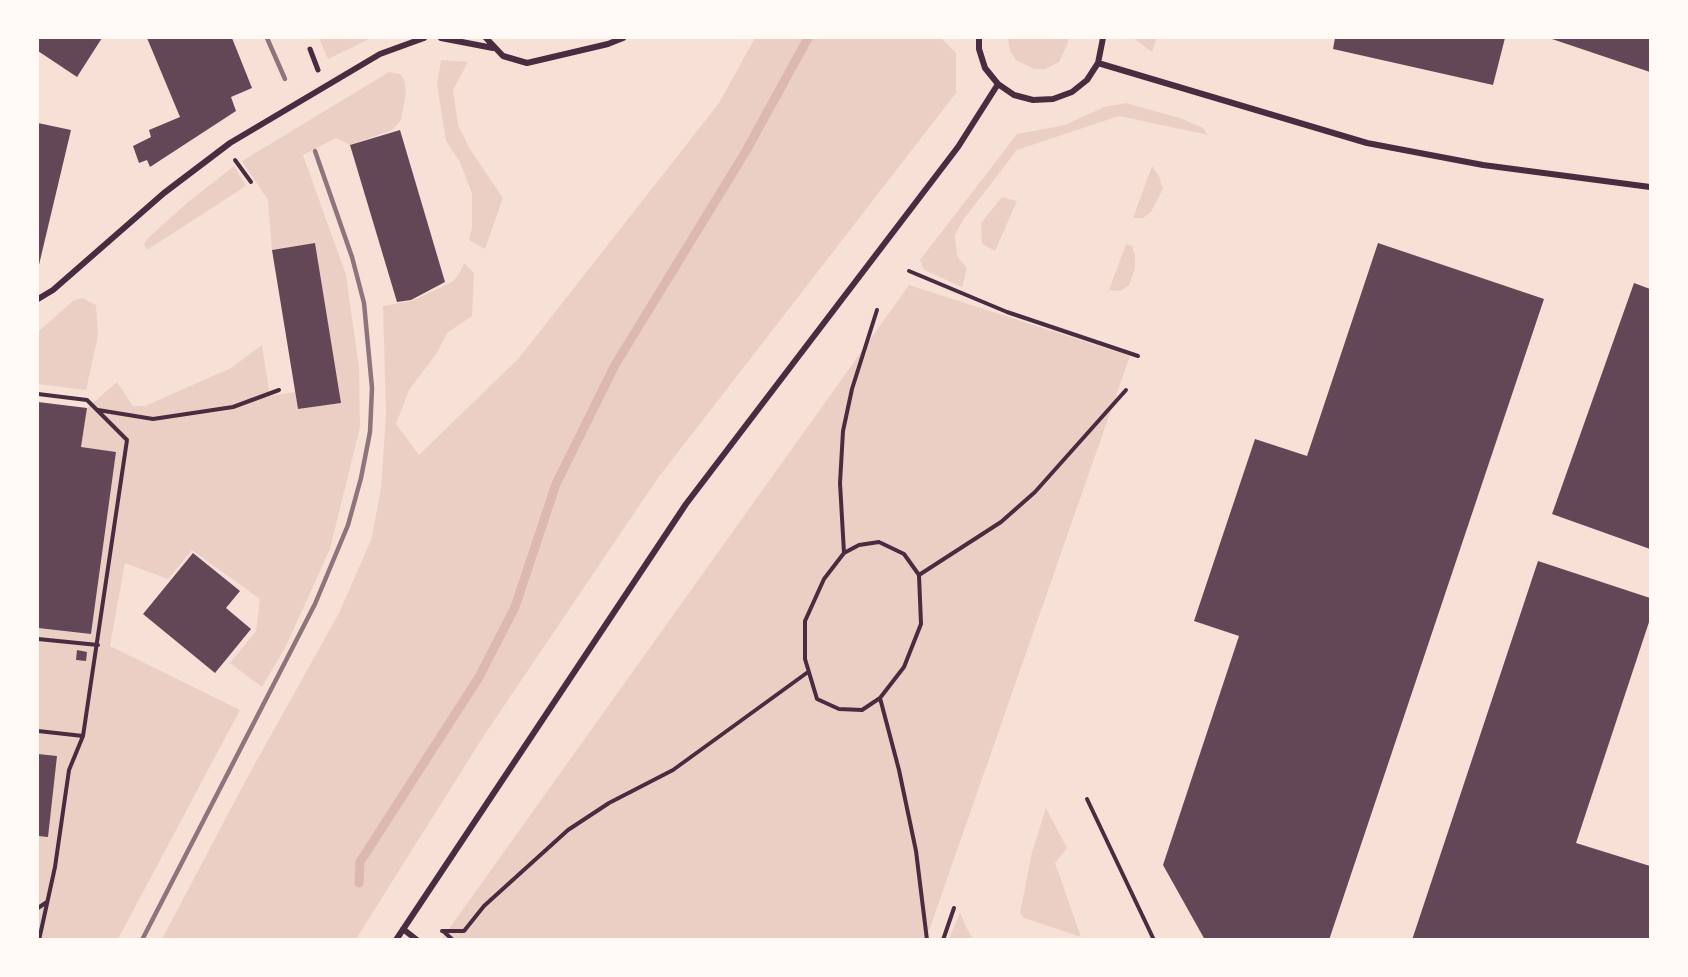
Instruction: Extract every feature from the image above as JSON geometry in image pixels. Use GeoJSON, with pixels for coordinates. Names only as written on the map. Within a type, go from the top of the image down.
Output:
{"type":"FeatureCollection","features":[{"type":"Feature","properties":{"kind":"street"},"geometry":{"type":"LineString","coordinates":[[38,300],[98,253],[164,194],[223,147],[380,54],[424,38]]}},
{"type":"Feature","properties":{"kind":"street"},"geometry":{"type":"LineString","coordinates":[[441,38],[493,48],[514,61],[527,63],[608,44],[623,38]]}},
{"type":"Feature","properties":{"kind":"street"},"geometry":{"type":"LineString","coordinates":[[486,38],[493,48]]}},
{"type":"Feature","properties":{"kind":"street"},"geometry":{"type":"LineString","coordinates":[[979,38],[979,49],[985,68],[998,84],[1014,95],[1033,100],[1053,99],[1072,92],[1087,80],[1098,63],[1103,38]]}},
{"type":"Feature","properties":{"kind":"street"},"geometry":{"type":"LineString","coordinates":[[310,49],[318,70]]}},
{"type":"Feature","properties":{"kind":"street"},"geometry":{"type":"LineString","coordinates":[[1098,63],[1367,143],[1483,165],[1650,187]]}},
{"type":"Feature","properties":{"kind":"street"},"geometry":{"type":"LineString","coordinates":[[396,939],[686,504],[958,147],[998,84]]}},
{"type":"Feature","properties":{"kind":"street"},"geometry":{"type":"LineString","coordinates":[[403,929],[417,939]]}},
{"type":"Feature","properties":{"kind":"path"},"geometry":{"type":"LineString","coordinates":[[234,160],[251,182]]}},
{"type":"Feature","properties":{"kind":"path"},"geometry":{"type":"LineString","coordinates":[[909,271],[1007,312],[1138,356]]}},
{"type":"Feature","properties":{"kind":"path"},"geometry":{"type":"LineString","coordinates":[[844,553],[840,483],[843,431],[852,389],[877,310]]}},
{"type":"Feature","properties":{"kind":"path"},"geometry":{"type":"LineString","coordinates":[[97,410],[153,419],[234,407],[279,390]]}},
{"type":"Feature","properties":{"kind":"path"},"geometry":{"type":"LineString","coordinates":[[919,575],[1001,522],[1035,492],[1126,390]]}},
{"type":"Feature","properties":{"kind":"path"},"geometry":{"type":"LineString","coordinates":[[38,394],[87,400],[127,440],[83,736],[69,770],[55,867],[39,939]]}},
{"type":"Feature","properties":{"kind":"path"},"geometry":{"type":"LineString","coordinates":[[879,542],[904,554],[919,575],[921,624],[904,667],[880,699],[862,710],[839,709],[817,699],[808,672],[805,621],[824,579],[844,553],[859,545],[879,542]]}},
{"type":"Feature","properties":{"kind":"path"},"geometry":{"type":"LineString","coordinates":[[38,639],[98,645]]}},
{"type":"Feature","properties":{"kind":"path"},"geometry":{"type":"LineString","coordinates":[[453,939],[442,931],[464,931],[484,906],[568,830],[609,803],[673,770],[808,672]]}},
{"type":"Feature","properties":{"kind":"path"},"geometry":{"type":"LineString","coordinates":[[880,699],[899,770],[916,851],[927,939]]}},
{"type":"Feature","properties":{"kind":"path"},"geometry":{"type":"LineString","coordinates":[[38,731],[83,736]]}},
{"type":"Feature","properties":{"kind":"path"},"geometry":{"type":"LineString","coordinates":[[1087,799],[1155,939]]}},
{"type":"Feature","properties":{"kind":"path"},"geometry":{"type":"LineString","coordinates":[[38,908],[47,902]]}},
{"type":"Feature","properties":{"kind":"path"},"geometry":{"type":"LineString","coordinates":[[943,939],[954,908]]}},
{"type":"Feature","properties":{"kind":"shaded area"},"geometry":{"type":"Polygon","coordinates":[[[319,38],[371,38],[328,59],[319,38]]]}},
{"type":"Feature","properties":{"kind":"shaded area"},"geometry":{"type":"Polygon","coordinates":[[[755,38],[941,38],[956,53],[956,93],[658,478],[485,734],[356,939],[162,939],[247,778],[339,613],[371,540],[381,489],[386,415],[383,306],[412,301],[452,282],[464,263],[474,273],[472,316],[447,333],[437,353],[409,390],[396,424],[419,455],[519,358],[719,103],[755,38]]]}},
{"type":"Feature","properties":{"kind":"shaded area"},"geometry":{"type":"Polygon","coordinates":[[[1008,38],[1068,38],[1068,43],[1059,62],[1045,69],[1034,69],[1016,60],[1010,51],[1008,38]]]}},
{"type":"Feature","properties":{"kind":"shaded area"},"geometry":{"type":"Polygon","coordinates":[[[1133,38],[1157,38],[1152,52],[1133,38]]]}},
{"type":"Feature","properties":{"kind":"shaded area"},"geometry":{"type":"Polygon","coordinates":[[[441,60],[468,62],[453,90],[458,125],[470,149],[503,198],[485,249],[469,240],[472,227],[472,194],[460,162],[446,141],[437,84],[441,60]]]}},
{"type":"Feature","properties":{"kind":"shaded area"},"geometry":{"type":"Polygon","coordinates":[[[389,72],[400,74],[404,80],[406,93],[401,120],[392,130],[350,145],[336,138],[303,155],[346,275],[359,367],[360,427],[330,549],[286,646],[262,687],[230,663],[256,631],[260,599],[192,550],[168,579],[125,563],[110,646],[240,710],[118,939],[38,940],[38,628],[91,634],[116,453],[81,447],[87,408],[117,382],[133,406],[145,406],[231,368],[262,345],[270,396],[295,392],[298,409],[340,403],[315,243],[272,250],[268,200],[242,161],[389,72]]]}},
{"type":"Feature","properties":{"kind":"shaded area"},"geometry":{"type":"Polygon","coordinates":[[[1126,103],[1183,119],[1203,128],[1208,135],[1119,116],[1017,150],[963,220],[955,235],[957,256],[967,268],[962,287],[924,270],[920,260],[1017,134],[1065,125],[1104,107],[1126,103]]]}},
{"type":"Feature","properties":{"kind":"shaded area"},"geometry":{"type":"Polygon","coordinates":[[[234,166],[246,186],[147,250],[144,244],[147,239],[188,202],[234,166]]]}},
{"type":"Feature","properties":{"kind":"shaded area"},"geometry":{"type":"Polygon","coordinates":[[[1152,166],[1159,176],[1163,189],[1151,212],[1143,218],[1133,218],[1152,166]]]}},
{"type":"Feature","properties":{"kind":"shaded area"},"geometry":{"type":"Polygon","coordinates":[[[1002,197],[1017,201],[995,251],[982,244],[981,223],[1002,197]]]}},
{"type":"Feature","properties":{"kind":"shaded area"},"geometry":{"type":"Polygon","coordinates":[[[1126,244],[1132,246],[1135,255],[1135,269],[1129,285],[1121,291],[1109,290],[1126,244]]]}},
{"type":"Feature","properties":{"kind":"shaded area"},"geometry":{"type":"Polygon","coordinates":[[[909,285],[1130,356],[926,939],[441,940],[909,285]]]}},
{"type":"Feature","properties":{"kind":"shaded area"},"geometry":{"type":"Polygon","coordinates":[[[82,298],[96,305],[98,336],[86,390],[38,384],[38,332],[74,300],[82,298]]]}},
{"type":"Feature","properties":{"kind":"shaded area"},"geometry":{"type":"Polygon","coordinates":[[[1046,808],[1067,848],[1055,863],[1081,937],[1024,918],[1020,913],[1032,852],[1046,808]]]}},
{"type":"Feature","properties":{"kind":"shaded area"},"geometry":{"type":"Polygon","coordinates":[[[960,912],[966,927],[973,939],[949,939],[960,912]]]}},
{"type":"Feature","properties":{"kind":"building"},"geometry":{"type":"Polygon","coordinates":[[[38,38],[102,38],[77,77],[38,51],[38,38]]]}},
{"type":"Feature","properties":{"kind":"building"},"geometry":{"type":"Polygon","coordinates":[[[147,38],[232,38],[252,88],[231,97],[236,111],[150,167],[147,160],[139,163],[133,146],[151,137],[149,130],[180,117],[147,38]]]}},
{"type":"Feature","properties":{"kind":"building"},"geometry":{"type":"Polygon","coordinates":[[[1335,38],[1505,38],[1493,85],[1333,49],[1335,38]]]}},
{"type":"Feature","properties":{"kind":"building"},"geometry":{"type":"Polygon","coordinates":[[[1549,38],[1650,38],[1650,72],[1549,38]]]}},
{"type":"Feature","properties":{"kind":"building"},"geometry":{"type":"Polygon","coordinates":[[[38,123],[71,130],[38,269],[38,123]]]}},
{"type":"Feature","properties":{"kind":"building"},"geometry":{"type":"Polygon","coordinates":[[[400,130],[445,282],[411,300],[397,302],[350,145],[400,130]]]}},
{"type":"Feature","properties":{"kind":"building"},"geometry":{"type":"Polygon","coordinates":[[[315,243],[341,403],[298,409],[272,250],[315,243]]]}},
{"type":"Feature","properties":{"kind":"building"},"geometry":{"type":"Polygon","coordinates":[[[1378,243],[1544,299],[1329,940],[1205,940],[1163,865],[1239,636],[1194,621],[1255,439],[1307,456],[1378,243]]]}},
{"type":"Feature","properties":{"kind":"building"},"geometry":{"type":"Polygon","coordinates":[[[1634,283],[1650,289],[1650,549],[1552,514],[1634,283]]]}},
{"type":"Feature","properties":{"kind":"building"},"geometry":{"type":"Polygon","coordinates":[[[38,402],[87,408],[81,447],[116,452],[91,634],[38,628],[38,402]]]}},
{"type":"Feature","properties":{"kind":"building"},"geometry":{"type":"Polygon","coordinates":[[[193,553],[240,591],[226,608],[251,629],[215,673],[143,614],[193,553]]]}},
{"type":"Feature","properties":{"kind":"building"},"geometry":{"type":"Polygon","coordinates":[[[1538,561],[1650,598],[1650,619],[1576,843],[1650,866],[1650,940],[1412,940],[1538,561]]]}},
{"type":"Feature","properties":{"kind":"building"},"geometry":{"type":"Polygon","coordinates":[[[77,650],[87,652],[86,661],[76,660],[77,650]]]}},
{"type":"Feature","properties":{"kind":"building"},"geometry":{"type":"Polygon","coordinates":[[[38,754],[57,756],[48,837],[38,836],[38,754]]]}},
{"type":"Feature","properties":{"kind":"waterway"},"geometry":{"type":"LineString","coordinates":[[359,883],[360,862],[479,677],[515,607],[556,484],[615,365],[746,151],[808,38]]}},
{"type":"Feature","properties":{"kind":"railway"},"geometry":{"type":"LineString","coordinates":[[267,38],[285,79]]}},
{"type":"Feature","properties":{"kind":"railway"},"geometry":{"type":"LineString","coordinates":[[142,940],[315,604],[348,525],[361,478],[370,432],[372,388],[364,303],[352,257],[315,151]]}}]}
